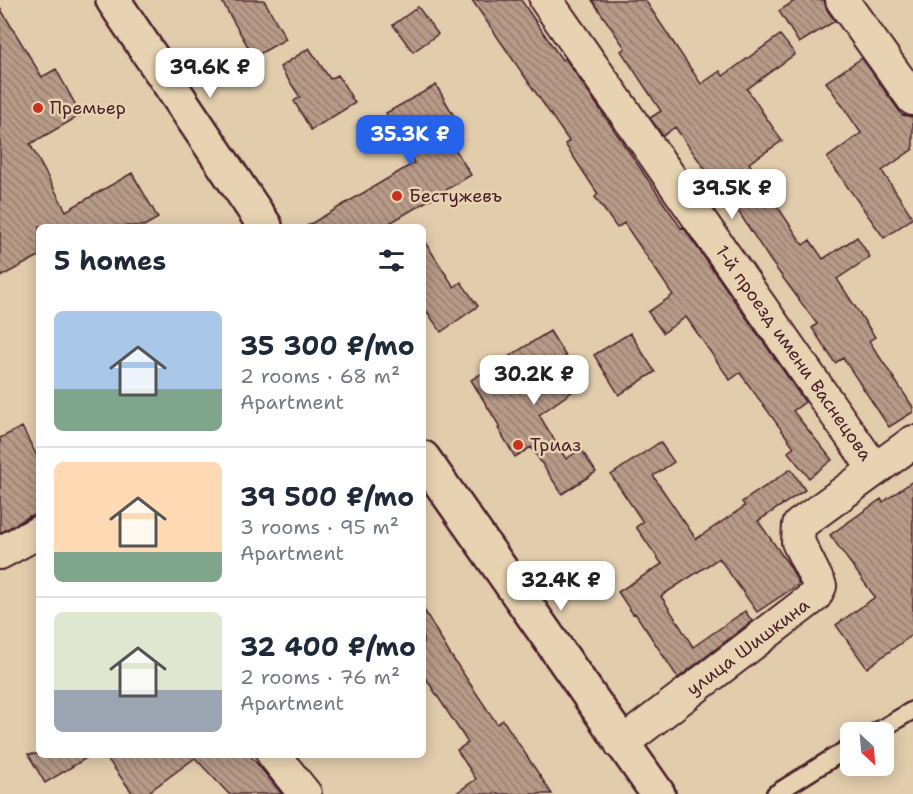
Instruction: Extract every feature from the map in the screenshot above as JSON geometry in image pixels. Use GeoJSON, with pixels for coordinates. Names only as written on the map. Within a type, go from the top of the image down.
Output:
{"type":"FeatureCollection","features":[{"type":"Feature","properties":{"kind":"street"},"geometry":{"type":"LineString","coordinates":[[114,0],[264,224]]}},
{"type":"Feature","properties":{"kind":"street","name":"1-й проезд имени Васнецова"},"geometry":{"type":"LineString","coordinates":[[546,0],[875,470]]}},
{"type":"Feature","properties":{"kind":"street"},"geometry":{"type":"LineString","coordinates":[[842,0],[913,99]]}},
{"type":"Feature","properties":{"kind":"street","name":"улица Шишкина"},"geometry":{"type":"LineString","coordinates":[[621,744],[815,596],[820,586],[798,542],[799,525],[913,442]]}},
{"type":"Feature","properties":{"kind":"street"},"geometry":{"type":"LineString","coordinates":[[426,462],[658,794]]}},
{"type":"Feature","properties":{"kind":"street"},"geometry":{"type":"LineString","coordinates":[[0,554],[36,534]]}},
{"type":"Feature","properties":{"kind":"street"},"geometry":{"type":"LineString","coordinates":[[276,758],[305,794]]}},
{"type":"Feature","properties":{"kind":"lane"},"geometry":{"type":"LineString","coordinates":[[893,722],[913,710]]}},
{"type":"Feature","properties":{"kind":"lane"},"geometry":{"type":"LineString","coordinates":[[775,794],[840,753]]}},
{"type":"Feature","properties":{"kind":"building"},"geometry":{"type":"Polygon","coordinates":[[[221,0],[264,0],[286,39],[254,57],[221,0]]]}},
{"type":"Feature","properties":{"kind":"building"},"geometry":{"type":"Polygon","coordinates":[[[472,0],[521,0],[562,60],[565,58],[681,228],[683,227],[805,402],[793,411],[832,460],[809,478],[788,452],[794,447],[740,373],[730,380],[686,317],[663,333],[648,312],[673,295],[624,223],[617,228],[595,197],[598,194],[565,144],[569,141],[472,0]]]}},
{"type":"Feature","properties":{"kind":"building"},"geometry":{"type":"Polygon","coordinates":[[[592,0],[645,0],[701,84],[720,71],[723,76],[780,35],[795,54],[747,89],[782,141],[749,163],[803,245],[810,240],[823,259],[857,237],[870,257],[837,279],[875,337],[869,341],[913,407],[913,412],[889,427],[843,358],[835,363],[812,328],[817,324],[770,260],[725,191],[722,193],[675,127],[663,136],[650,118],[661,111],[621,51],[625,48],[592,0]]]}},
{"type":"Feature","properties":{"kind":"building"},"geometry":{"type":"Polygon","coordinates":[[[796,0],[824,0],[827,10],[835,21],[799,43],[779,11],[796,0]]]}},
{"type":"Feature","properties":{"kind":"building"},"geometry":{"type":"Polygon","coordinates":[[[418,7],[438,34],[413,52],[393,25],[418,7]]]}},
{"type":"Feature","properties":{"kind":"building"},"geometry":{"type":"Polygon","coordinates":[[[0,8],[42,77],[56,69],[81,115],[30,144],[66,211],[132,173],[158,218],[148,224],[36,224],[36,258],[0,277],[0,8]]]}},
{"type":"Feature","properties":{"kind":"building"},"geometry":{"type":"Polygon","coordinates":[[[309,48],[330,79],[338,75],[355,103],[311,130],[294,101],[300,97],[280,67],[309,48]]]}},
{"type":"Feature","properties":{"kind":"building"},"geometry":{"type":"Polygon","coordinates":[[[862,58],[902,115],[913,117],[913,149],[882,171],[913,218],[884,238],[827,158],[861,133],[826,82],[862,58]]]}},
{"type":"Feature","properties":{"kind":"building","name":"Бестужевъ"},"geometry":{"type":"Polygon","coordinates":[[[436,85],[461,128],[447,136],[471,175],[388,224],[310,224],[414,163],[386,113],[436,85]]]}},
{"type":"Feature","properties":{"kind":"building"},"geometry":{"type":"Polygon","coordinates":[[[426,244],[454,287],[461,282],[478,306],[441,332],[426,310],[426,244]]]}},
{"type":"Feature","properties":{"kind":"building"},"geometry":{"type":"Polygon","coordinates":[[[550,331],[583,384],[539,415],[566,459],[581,449],[596,472],[562,494],[531,447],[515,457],[498,428],[500,427],[471,380],[550,331]]]}},
{"type":"Feature","properties":{"kind":"building"},"geometry":{"type":"Polygon","coordinates":[[[630,333],[655,372],[619,395],[594,355],[630,333]]]}},
{"type":"Feature","properties":{"kind":"building"},"geometry":{"type":"Polygon","coordinates":[[[22,427],[36,454],[36,515],[0,533],[0,438],[22,427]]]}},
{"type":"Feature","properties":{"kind":"building"},"geometry":{"type":"Polygon","coordinates":[[[660,442],[674,462],[653,476],[696,539],[745,506],[742,502],[791,469],[805,490],[758,521],[789,565],[799,584],[757,612],[719,558],[661,596],[693,647],[745,611],[752,621],[678,678],[635,613],[633,614],[618,592],[662,564],[636,527],[643,522],[611,475],[660,442]]]}},
{"type":"Feature","properties":{"kind":"building"},"geometry":{"type":"Polygon","coordinates":[[[913,481],[913,634],[867,668],[836,625],[875,597],[830,535],[881,499],[883,502],[913,481]]]}},
{"type":"Feature","properties":{"kind":"building"},"geometry":{"type":"Polygon","coordinates":[[[426,613],[448,651],[497,724],[503,720],[552,794],[455,794],[476,779],[457,750],[468,743],[426,679],[426,613]]]}},
{"type":"Feature","properties":{"kind":"building"},"geometry":{"type":"Polygon","coordinates":[[[28,754],[36,754],[36,758],[86,758],[45,783],[28,754]]]}},
{"type":"Feature","properties":{"kind":"building"},"geometry":{"type":"Polygon","coordinates":[[[107,758],[195,758],[146,794],[133,794],[107,758]]]}},
{"type":"Feature","properties":{"kind":"building"},"geometry":{"type":"Polygon","coordinates":[[[195,758],[252,758],[282,794],[229,794],[195,758]]]}},
{"type":"Feature","properties":{"kind":"place","name":"Премьер"},"geometry":{"type":"Point","coordinates":[38,108]}},
{"type":"Feature","properties":{"kind":"place","name":"Бестужевъ"},"geometry":{"type":"Point","coordinates":[397,196]}},
{"type":"Feature","properties":{"kind":"place","name":"Триаз"},"geometry":{"type":"Point","coordinates":[518,445]}}]}
